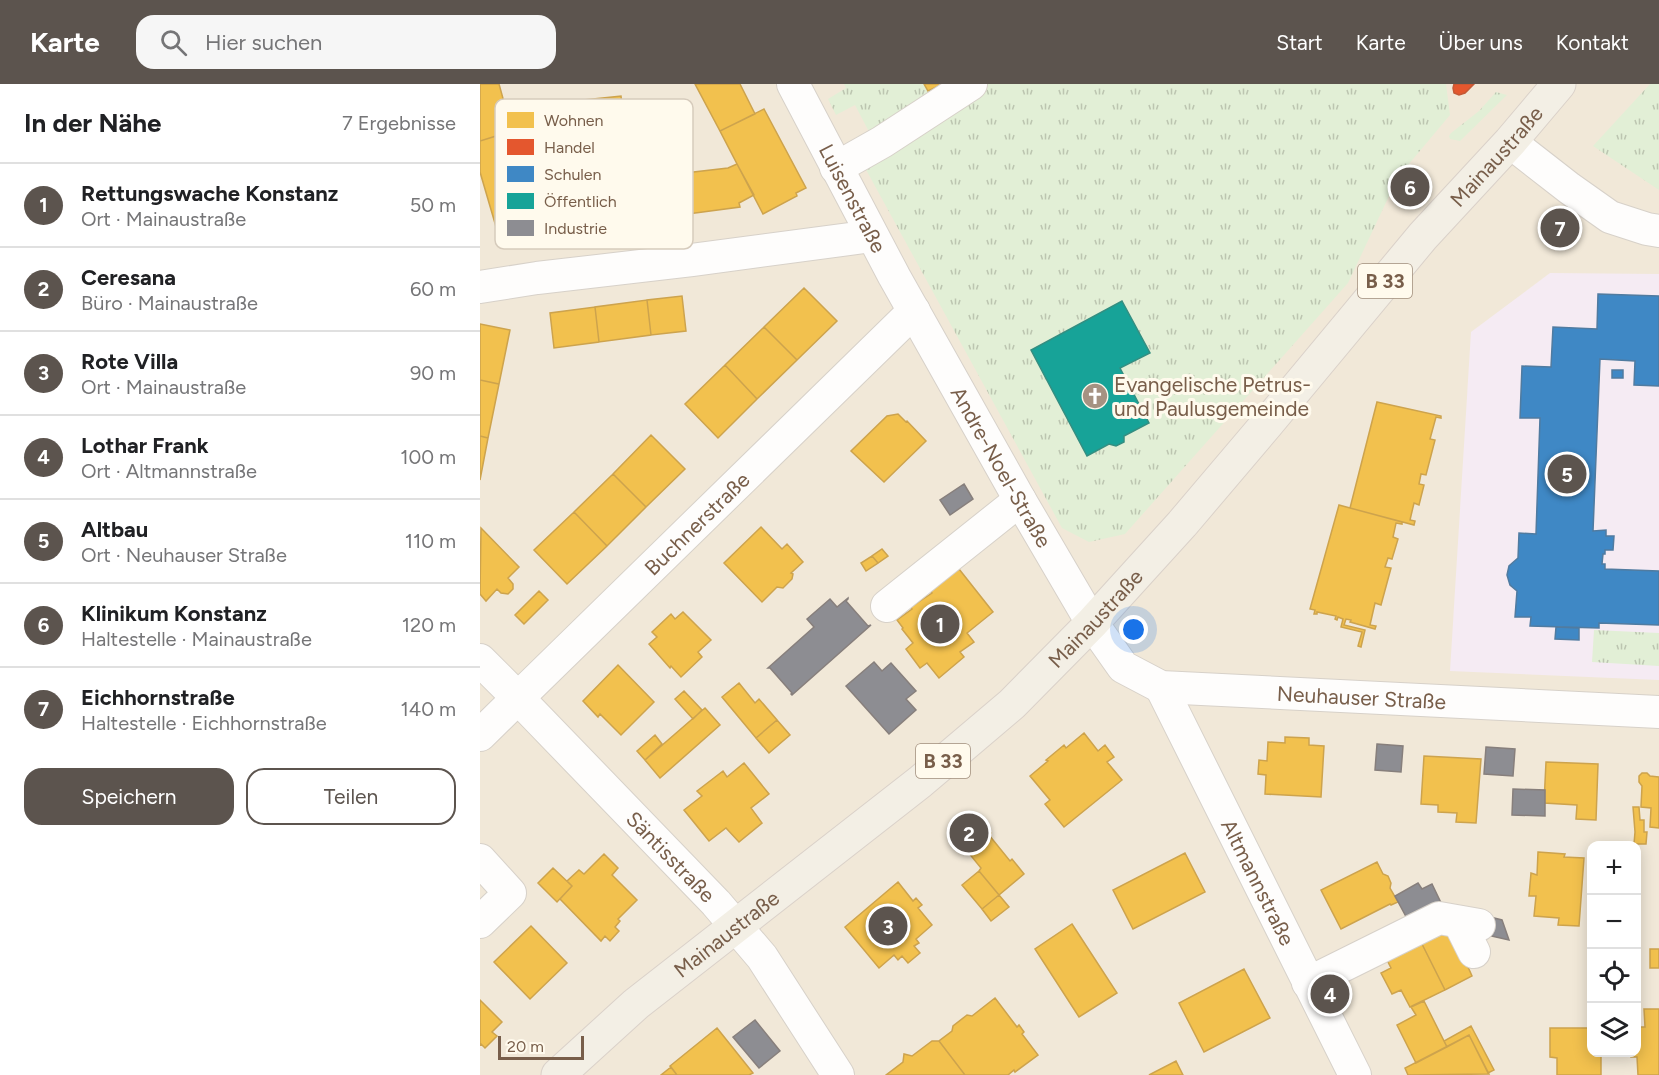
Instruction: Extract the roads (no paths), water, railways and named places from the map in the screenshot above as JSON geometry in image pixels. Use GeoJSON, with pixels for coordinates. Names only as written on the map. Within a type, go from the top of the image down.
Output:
{"type":"FeatureCollection","features":[{"type":"Feature","properties":{"kind":"main road","name":"Mainaustraße"},"geometry":{"type":"LineString","coordinates":[[558,1075],[636,1004],[920,782],[1012,704],[1092,623],[1182,524],[1423,236],[1510,142],[1559,84]]}},
{"type":"Feature","properties":{"kind":"street","name":"Luisenstraße"},"geometry":{"type":"LineString","coordinates":[[793,84],[914,311]]}},
{"type":"Feature","properties":{"kind":"street"},"geometry":{"type":"LineString","coordinates":[[836,168],[971,84]]}},
{"type":"Feature","properties":{"kind":"street"},"geometry":{"type":"LineString","coordinates":[[1510,142],[1610,217],[1659,231]]}},
{"type":"Feature","properties":{"kind":"street"},"geometry":{"type":"LineString","coordinates":[[480,287],[872,236]]}},
{"type":"Feature","properties":{"kind":"street","name":"Andre-Noel-Straße"},"geometry":{"type":"LineString","coordinates":[[914,311],[1092,623]]}},
{"type":"Feature","properties":{"kind":"street","name":"Buchnerstraße"},"geometry":{"type":"LineString","coordinates":[[480,735],[914,311]]}},
{"type":"Feature","properties":{"kind":"street"},"geometry":{"type":"LineString","coordinates":[[887,606],[1020,500]]}},
{"type":"Feature","properties":{"kind":"street","name":"Neuhauser Straße"},"geometry":{"type":"LineString","coordinates":[[1092,623],[1123,667],[1161,687],[1659,712]]}},
{"type":"Feature","properties":{"kind":"street","name":"Säntisstraße"},"geometry":{"type":"LineString","coordinates":[[480,660],[704,890],[762,957],[838,1075]]}},
{"type":"Feature","properties":{"kind":"street","name":"Altmannstraße"},"geometry":{"type":"LineString","coordinates":[[1161,687],[1355,1075]]}},
{"type":"Feature","properties":{"kind":"street"},"geometry":{"type":"LineString","coordinates":[[480,860],[510,893],[480,922]]}},
{"type":"Feature","properties":{"kind":"street"},"geometry":{"type":"LineString","coordinates":[[1308,982],[1439,918],[1471,933]]}},
{"type":"Feature","properties":{"kind":"place","name":"Klinikum Konstanz"},"geometry":{"type":"Point","coordinates":[1410,187]}},
{"type":"Feature","properties":{"kind":"place","name":"Eichhornstraße"},"geometry":{"type":"Point","coordinates":[1560,228]}},
{"type":"Feature","properties":{"kind":"place","name":"Evangelische Petrus- und Paulusgemeinde"},"geometry":{"type":"Point","coordinates":[1095,396]}},
{"type":"Feature","properties":{"kind":"place","name":"Altbau"},"geometry":{"type":"Point","coordinates":[1567,474]}},
{"type":"Feature","properties":{"kind":"place","name":"Rettungswache Konstanz"},"geometry":{"type":"Point","coordinates":[940,624]}},
{"type":"Feature","properties":{"kind":"place","name":"Ceresana"},"geometry":{"type":"Point","coordinates":[969,833]}},
{"type":"Feature","properties":{"kind":"place","name":"Rote Villa"},"geometry":{"type":"Point","coordinates":[888,926]}},
{"type":"Feature","properties":{"kind":"place","name":"Lothar Frank"},"geometry":{"type":"Point","coordinates":[1330,994]}}]}
